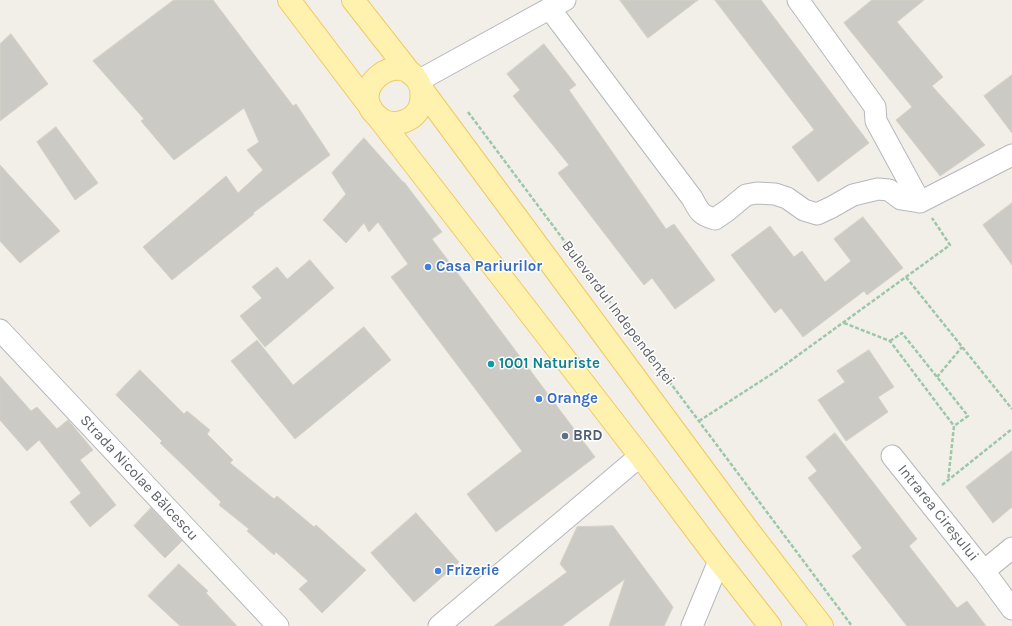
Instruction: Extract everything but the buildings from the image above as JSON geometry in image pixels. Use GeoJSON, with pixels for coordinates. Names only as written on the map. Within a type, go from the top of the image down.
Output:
{"type":"FeatureCollection","features":[{"type":"Feature","properties":{"kind":"main road"},"geometry":{"type":"LineString","coordinates":[[289,0],[770,626]]}},
{"type":"Feature","properties":{"kind":"main road","name":"Bulevardul Independenței"},"geometry":{"type":"LineString","coordinates":[[353,0],[417,81],[748,530],[822,626]]}},
{"type":"Feature","properties":{"kind":"main road"},"geometry":{"type":"LineString","coordinates":[[394,69],[403,70],[417,81],[422,98],[419,108],[414,116],[405,121],[395,123],[385,121],[374,112],[368,100],[368,91],[371,82],[377,75],[394,69]]}},
{"type":"Feature","properties":{"kind":"street"},"geometry":{"type":"LineString","coordinates":[[806,3],[875,107],[876,121],[920,202]]}},
{"type":"Feature","properties":{"kind":"street"},"geometry":{"type":"LineString","coordinates":[[417,81],[557,4],[692,198],[699,212],[705,216],[715,218],[728,210],[746,195],[758,193],[775,194],[787,198],[804,210],[817,214],[832,207],[852,194],[878,189],[890,190],[901,199],[920,202],[1012,155]]}},
{"type":"Feature","properties":{"kind":"street","name":"Strada Nicolae Bălcescu"},"geometry":{"type":"LineString","coordinates":[[0,330],[278,626]]}},
{"type":"Feature","properties":{"kind":"street"},"geometry":{"type":"LineString","coordinates":[[439,626],[640,456]]}},
{"type":"Feature","properties":{"kind":"street","name":"Intrarea Cireșului"},"geometry":{"type":"LineString","coordinates":[[892,456],[984,571],[1012,609]]}},
{"type":"Feature","properties":{"kind":"street","name":"Intrarea Cireșului"},"geometry":{"type":"LineString","coordinates":[[984,571],[1012,548]]}},
{"type":"Feature","properties":{"kind":"street"},"geometry":{"type":"LineString","coordinates":[[692,626],[719,561]]}},
{"type":"Feature","properties":{"kind":"path","name":"Bulevardul Independenței"},"geometry":{"type":"LineString","coordinates":[[466,109],[852,626]]}},
{"type":"Feature","properties":{"kind":"path"},"geometry":{"type":"LineString","coordinates":[[699,421],[775,372],[950,245],[920,202]]}},
{"type":"Feature","properties":{"kind":"path"},"geometry":{"type":"LineString","coordinates":[[906,277],[1012,409]]}},
{"type":"Feature","properties":{"kind":"path"},"geometry":{"type":"LineString","coordinates":[[843,323],[890,341],[954,426],[948,481]]}},
{"type":"Feature","properties":{"kind":"path"},"geometry":{"type":"LineString","coordinates":[[890,341],[902,333],[968,416],[954,426]]}},
{"type":"Feature","properties":{"kind":"path"},"geometry":{"type":"LineString","coordinates":[[937,377],[962,347]]}},
{"type":"Feature","properties":{"kind":"path"},"geometry":{"type":"LineString","coordinates":[[925,497],[948,481],[1012,429]]}},
{"type":"Feature","properties":{"kind":"place","name":"Casa Pariurilor"},"geometry":{"type":"Point","coordinates":[428,267]}},
{"type":"Feature","properties":{"kind":"place","name":"1001 Naturiste"},"geometry":{"type":"Point","coordinates":[491,364]}},
{"type":"Feature","properties":{"kind":"place","name":"Orange"},"geometry":{"type":"Point","coordinates":[539,399]}},
{"type":"Feature","properties":{"kind":"place","name":"BRD"},"geometry":{"type":"Point","coordinates":[565,436]}},
{"type":"Feature","properties":{"kind":"place","name":"Frizerie"},"geometry":{"type":"Point","coordinates":[438,571]}}]}
